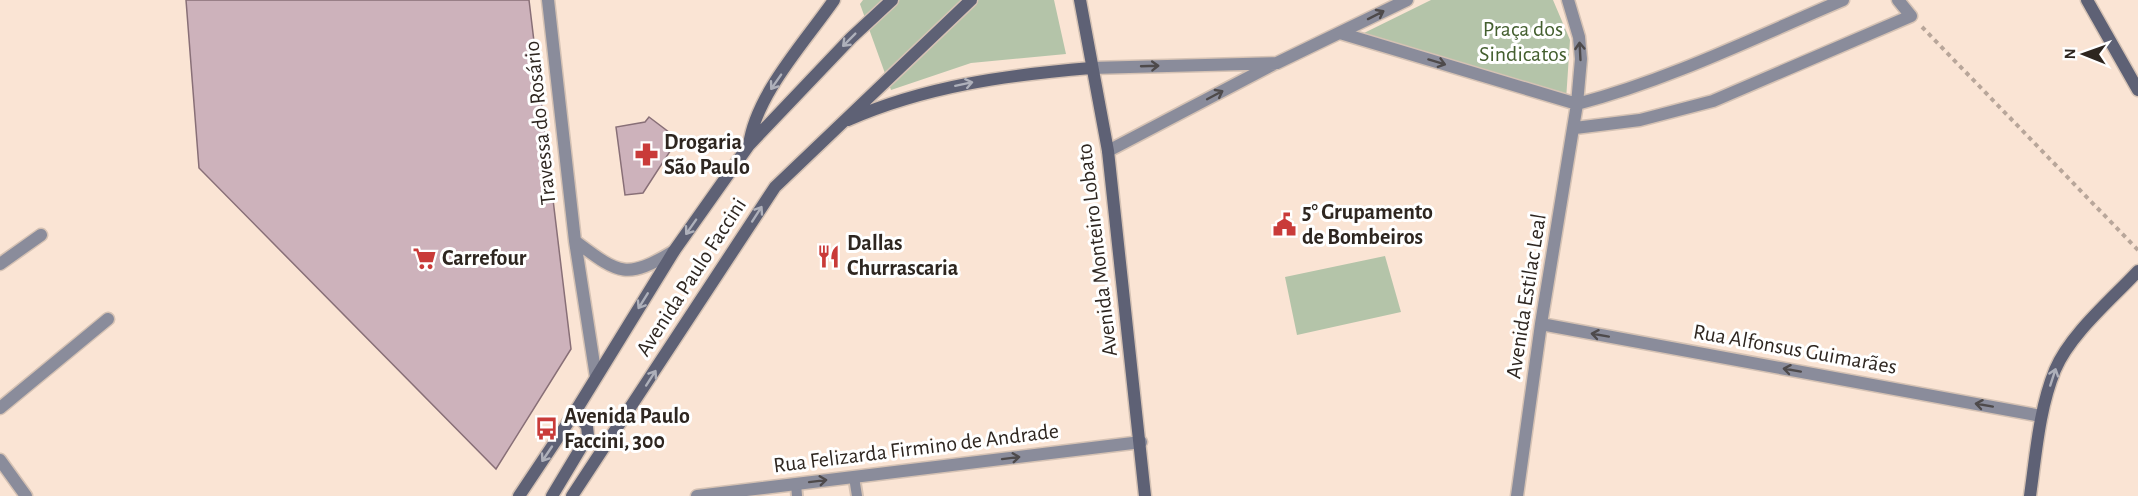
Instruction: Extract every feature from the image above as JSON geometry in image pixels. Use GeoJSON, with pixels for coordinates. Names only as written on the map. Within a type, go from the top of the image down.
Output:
{"type":"FeatureCollection","features":[{"type":"Feature","properties":{"kind":"main road"},"geometry":{"type":"LineString","coordinates":[[749,145],[751,129],[765,99],[834,0]]}},
{"type":"Feature","properties":{"kind":"main road","name":"Avenida Paulo Faccini"},"geometry":{"type":"LineString","coordinates":[[519,496],[575,412],[674,251],[749,145],[851,38],[892,0]]}},
{"type":"Feature","properties":{"kind":"main road","name":"Avenida Paulo Faccini"},"geometry":{"type":"LineString","coordinates":[[572,496],[775,187],[971,0]]}},
{"type":"Feature","properties":{"kind":"main road","name":"Avenida Monteiro Lobato"},"geometry":{"type":"LineString","coordinates":[[1080,0],[1108,151],[1145,496]]}},
{"type":"Feature","properties":{"kind":"main road"},"geometry":{"type":"LineString","coordinates":[[2086,0],[2138,90]]}},
{"type":"Feature","properties":{"kind":"main road"},"geometry":{"type":"LineString","coordinates":[[840,123],[897,101],[960,84],[1016,74],[1092,68]]}},
{"type":"Feature","properties":{"kind":"main road"},"geometry":{"type":"LineString","coordinates":[[2030,496],[2041,416],[2055,369],[2073,341],[2138,271]]}},
{"type":"Feature","properties":{"kind":"main road"},"geometry":{"type":"LineString","coordinates":[[552,496],[588,436],[587,426],[575,412]]}},
{"type":"Feature","properties":{"kind":"street","name":"Travessa do Rosário"},"geometry":{"type":"LineString","coordinates":[[548,0],[575,241],[596,377]]}},
{"type":"Feature","properties":{"kind":"street","name":"Avenida Estilac Leal"},"geometry":{"type":"LineString","coordinates":[[1517,496],[1541,324],[1575,128],[1581,59],[1579,37],[1568,0]]}},
{"type":"Feature","properties":{"kind":"street"},"geometry":{"type":"LineString","coordinates":[[1340,33],[1577,104],[1624,90],[1683,68],[1843,0]]}},
{"type":"Feature","properties":{"kind":"street"},"geometry":{"type":"LineString","coordinates":[[1575,128],[1640,120],[1713,101],[1911,16],[1898,0]]}},
{"type":"Feature","properties":{"kind":"street"},"geometry":{"type":"LineString","coordinates":[[1108,151],[1401,1]]}},
{"type":"Feature","properties":{"kind":"street"},"geometry":{"type":"LineString","coordinates":[[1092,68],[1277,63]]}},
{"type":"Feature","properties":{"kind":"street"},"geometry":{"type":"LineString","coordinates":[[0,264],[41,235]]}},
{"type":"Feature","properties":{"kind":"street"},"geometry":{"type":"LineString","coordinates":[[575,241],[609,267],[622,271],[652,265],[674,251]]}},
{"type":"Feature","properties":{"kind":"street"},"geometry":{"type":"LineString","coordinates":[[0,408],[108,319]]}},
{"type":"Feature","properties":{"kind":"street","name":"Rua Alfonsus Guimarães"},"geometry":{"type":"LineString","coordinates":[[1541,324],[2041,416]]}},
{"type":"Feature","properties":{"kind":"street","name":"Rua Felizarda Firmino de Andrade"},"geometry":{"type":"LineString","coordinates":[[697,496],[796,490],[854,477],[1141,442]]}},
{"type":"Feature","properties":{"kind":"street"},"geometry":{"type":"LineString","coordinates":[[0,460],[26,496]]}},
{"type":"Feature","properties":{"kind":"lane"},"geometry":{"type":"LineString","coordinates":[[854,477],[857,496]]}},
{"type":"Feature","properties":{"kind":"path"},"geometry":{"type":"LineString","coordinates":[[1911,16],[2138,250]]}},
{"type":"Feature","properties":{"kind":"green space"},"geometry":{"type":"Polygon","coordinates":[[[863,0],[1054,0],[1066,54],[971,63],[891,90],[860,4],[863,0]]]}},
{"type":"Feature","properties":{"kind":"green space","name":"Praça dos Sindicatos"},"geometry":{"type":"Polygon","coordinates":[[[1431,0],[1553,0],[1570,40],[1566,100],[1364,33],[1431,0]]]}},
{"type":"Feature","properties":{"kind":"green space"},"geometry":{"type":"Polygon","coordinates":[[[1385,256],[1401,312],[1297,335],[1285,277],[1385,256]]]}},
{"type":"Feature","properties":{"kind":"building","name":"Carrefour"},"geometry":{"type":"Polygon","coordinates":[[[186,0],[529,0],[571,349],[496,469],[199,168],[186,0]]]}},
{"type":"Feature","properties":{"kind":"building"},"geometry":{"type":"Polygon","coordinates":[[[649,117],[678,139],[643,193],[625,195],[616,127],[645,122],[649,117]]]}},
{"type":"Feature","properties":{"kind":"place","name":"Drogaria São Paulo"},"geometry":{"type":"Point","coordinates":[646,155]}},
{"type":"Feature","properties":{"kind":"place","name":"5° Grupamento de Bombeiros"},"geometry":{"type":"Point","coordinates":[1284,225]}},
{"type":"Feature","properties":{"kind":"place","name":"Dallas Churrascaria"},"geometry":{"type":"Point","coordinates":[829,256]}},
{"type":"Feature","properties":{"kind":"place","name":"Carrefour"},"geometry":{"type":"Point","coordinates":[424,258]}},
{"type":"Feature","properties":{"kind":"place","name":"Avenida Paulo Faccini, 300"},"geometry":{"type":"Point","coordinates":[546,429]}}]}
